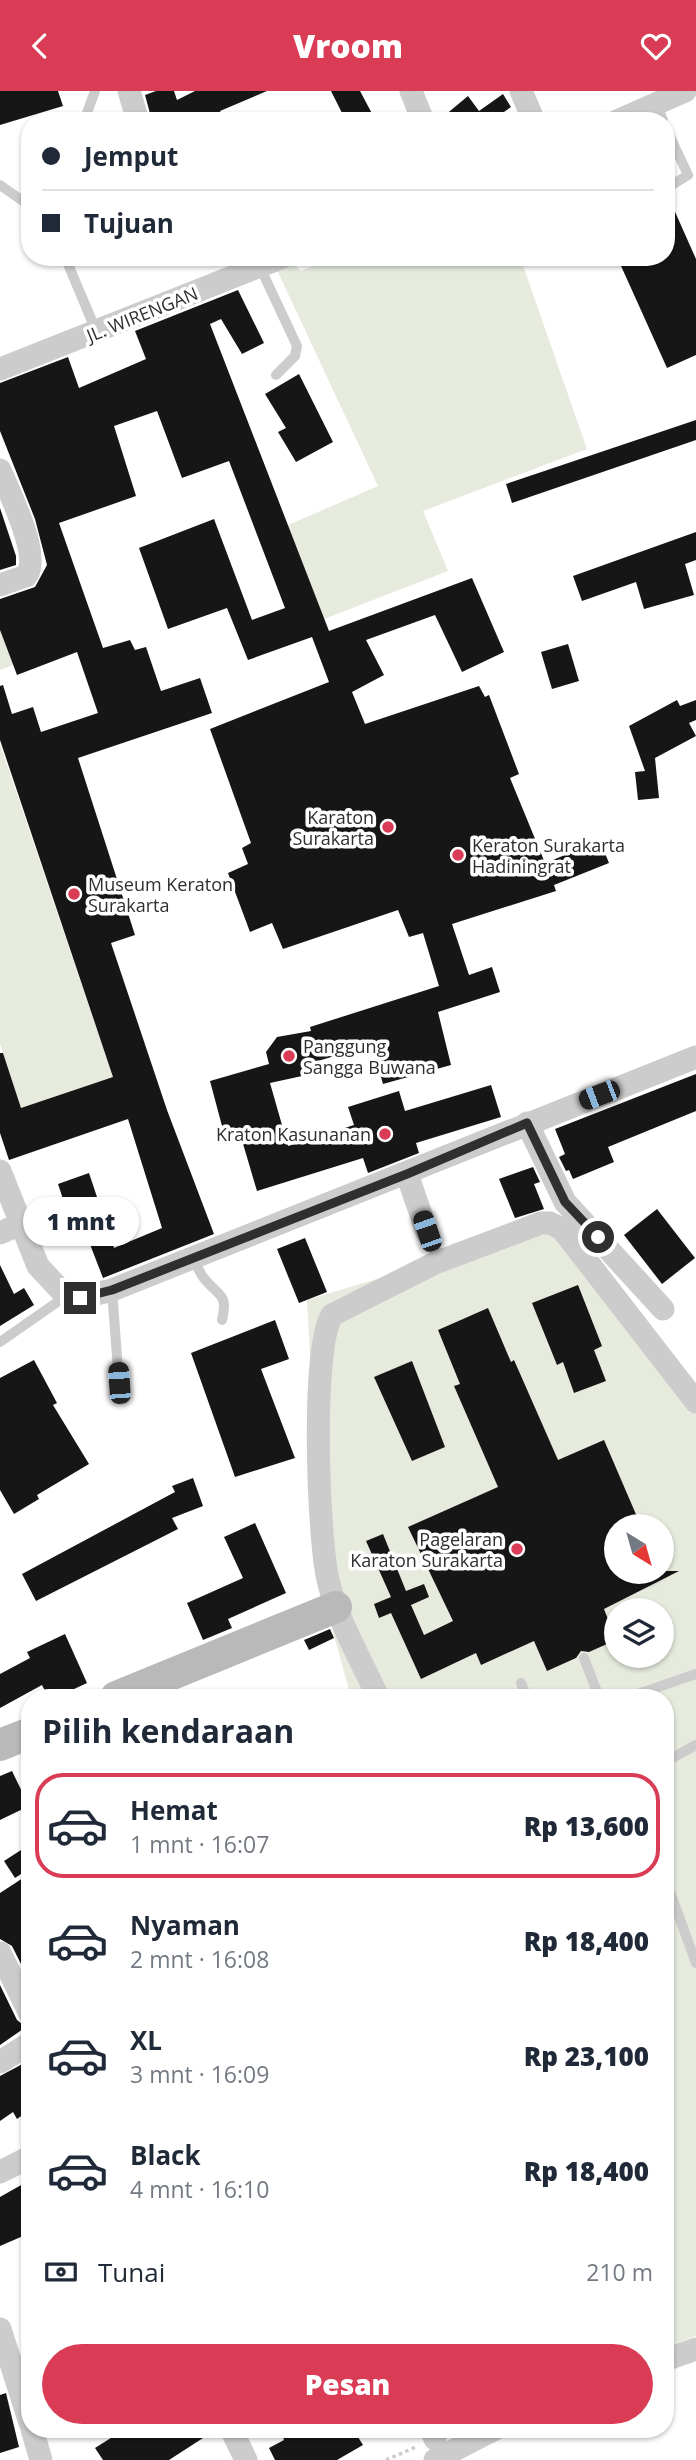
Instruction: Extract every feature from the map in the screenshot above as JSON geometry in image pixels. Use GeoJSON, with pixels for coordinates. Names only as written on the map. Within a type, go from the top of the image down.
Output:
{"type":"FeatureCollection","features":[{"type":"Feature","properties":{"kind":"street"},"geometry":{"type":"LineString","coordinates":[[129,91],[135,112]]}},
{"type":"Feature","properties":{"kind":"street"},"geometry":{"type":"LineString","coordinates":[[411,91],[419,112]]}},
{"type":"Feature","properties":{"kind":"street"},"geometry":{"type":"LineString","coordinates":[[521,91],[530,112]]}},
{"type":"Feature","properties":{"kind":"street"},"geometry":{"type":"LineString","coordinates":[[660,112],[685,91]]}},
{"type":"Feature","properties":{"kind":"street","name":"JL. WIRENGAN"},"geometry":{"type":"LineString","coordinates":[[0,369],[97,333],[230,267],[260,267]]}},
{"type":"Feature","properties":{"kind":"street"},"geometry":{"type":"LineString","coordinates":[[0,470],[27,540],[32,564],[23,578],[0,585]]}},
{"type":"Feature","properties":{"kind":"street"},"geometry":{"type":"LineString","coordinates":[[0,1171],[10,1228],[38,1266],[66,1296],[86,1297],[112,1290],[407,1174],[527,1123],[696,1057]]}},
{"type":"Feature","properties":{"kind":"street"},"geometry":{"type":"LineString","coordinates":[[527,1123],[565,1202],[663,1309]]}},
{"type":"Feature","properties":{"kind":"street"},"geometry":{"type":"LineString","coordinates":[[407,1174],[431,1248]]}},
{"type":"Feature","properties":{"kind":"street"},"geometry":{"type":"LineString","coordinates":[[374,1689],[336,1607],[323,1554],[320,1404],[324,1332],[332,1315],[431,1248],[541,1223],[555,1225],[696,1402]]}},
{"type":"Feature","properties":{"kind":"street"},"geometry":{"type":"LineString","coordinates":[[136,1689],[336,1607]]}},
{"type":"Feature","properties":{"kind":"street"},"geometry":{"type":"LineString","coordinates":[[0,1745],[21,1737]]}},
{"type":"Feature","properties":{"kind":"street"},"geometry":{"type":"LineString","coordinates":[[0,1954],[21,1996]]}},
{"type":"Feature","properties":{"kind":"street"},"geometry":{"type":"LineString","coordinates":[[0,2062],[21,2049]]}},
{"type":"Feature","properties":{"kind":"street"},"geometry":{"type":"LineString","coordinates":[[0,2172],[21,2162]]}},
{"type":"Feature","properties":{"kind":"street"},"geometry":{"type":"LineString","coordinates":[[0,2329],[8,2384],[21,2407]]}},
{"type":"Feature","properties":{"kind":"street"},"geometry":{"type":"LineString","coordinates":[[674,2357],[696,2349]]}},
{"type":"Feature","properties":{"kind":"street"},"geometry":{"type":"LineString","coordinates":[[35,2438],[41,2460]]}},
{"type":"Feature","properties":{"kind":"street"},"geometry":{"type":"LineString","coordinates":[[235,2438],[246,2460]]}},
{"type":"Feature","properties":{"kind":"street"},"geometry":{"type":"LineString","coordinates":[[434,2443],[456,2438]]}},
{"type":"Feature","properties":{"kind":"lane"},"geometry":{"type":"LineString","coordinates":[[87,112],[95,91]]}},
{"type":"Feature","properties":{"kind":"lane"},"geometry":{"type":"LineString","coordinates":[[675,153],[688,175],[675,183]]}},
{"type":"Feature","properties":{"kind":"lane"},"geometry":{"type":"LineString","coordinates":[[0,185],[21,200]]}},
{"type":"Feature","properties":{"kind":"lane"},"geometry":{"type":"LineString","coordinates":[[69,266],[97,333]]}},
{"type":"Feature","properties":{"kind":"lane"},"geometry":{"type":"LineString","coordinates":[[260,267],[297,346],[295,356],[276,375]]}},
{"type":"Feature","properties":{"kind":"lane"},"geometry":{"type":"LineString","coordinates":[[192,1257],[204,1279],[223,1296],[225,1307],[222,1320]]}},
{"type":"Feature","properties":{"kind":"lane"},"geometry":{"type":"LineString","coordinates":[[112,1290],[119,1383]]}},
{"type":"Feature","properties":{"kind":"lane"},"geometry":{"type":"LineString","coordinates":[[0,1342],[66,1296]]}},
{"type":"Feature","properties":{"kind":"lane"},"geometry":{"type":"LineString","coordinates":[[584,1658],[596,1689]]}},
{"type":"Feature","properties":{"kind":"lane"},"geometry":{"type":"LineString","coordinates":[[652,1689],[696,1674]]}},
{"type":"Feature","properties":{"kind":"lane"},"geometry":{"type":"LineString","coordinates":[[521,1683],[524,1689]]}},
{"type":"Feature","properties":{"kind":"lane"},"geometry":{"type":"LineString","coordinates":[[674,1757],[696,1745]]}},
{"type":"Feature","properties":{"kind":"lane"},"geometry":{"type":"LineString","coordinates":[[674,1897],[691,1933],[696,1963]]}},
{"type":"Feature","properties":{"kind":"shaded area"},"geometry":{"type":"Polygon","coordinates":[[[295,266],[301,271],[313,266],[523,266],[587,449],[423,511],[448,571],[324,619],[288,525],[378,486],[276,268],[295,266]]]}},
{"type":"Feature","properties":{"kind":"shaded area"},"geometry":{"type":"Polygon","coordinates":[[[0,630],[13,665],[0,670],[0,630]]]}},
{"type":"Feature","properties":{"kind":"shaded area"},"geometry":{"type":"Polygon","coordinates":[[[0,744],[113,1077],[21,1108],[0,1044],[0,744]]]}},
{"type":"Feature","properties":{"kind":"shaded area"},"geometry":{"type":"Polygon","coordinates":[[[555,1225],[696,1393],[696,2336],[674,2345],[674,1689],[349,1689],[323,1596],[307,1300],[555,1225]]]}},
{"type":"Feature","properties":{"kind":"building"},"geometry":{"type":"Polygon","coordinates":[[[0,91],[58,91],[63,106],[43,112],[21,112],[21,119],[0,125],[0,91]]]}},
{"type":"Feature","properties":{"kind":"building"},"geometry":{"type":"Polygon","coordinates":[[[156,91],[174,91],[177,100],[195,91],[267,91],[220,112],[150,112],[145,95],[156,91]]]}},
{"type":"Feature","properties":{"kind":"building"},"geometry":{"type":"Polygon","coordinates":[[[331,91],[360,91],[371,112],[342,112],[331,91]]]}},
{"type":"Feature","properties":{"kind":"building"},"geometry":{"type":"Polygon","coordinates":[[[503,94],[511,107],[504,112],[449,112],[468,96],[479,111],[503,94]]]}},
{"type":"Feature","properties":{"kind":"building"},"geometry":{"type":"Polygon","coordinates":[[[675,212],[696,259],[696,355],[667,368],[621,266],[675,266],[675,212]]]}},
{"type":"Feature","properties":{"kind":"building"},"geometry":{"type":"Polygon","coordinates":[[[238,290],[264,343],[242,354],[221,319],[210,324],[329,631],[472,578],[504,652],[462,672],[435,615],[366,640],[384,675],[352,692],[365,724],[479,686],[485,697],[489,695],[519,774],[510,778],[545,863],[600,841],[609,863],[554,885],[556,891],[452,924],[469,975],[492,967],[500,992],[438,1012],[451,1065],[383,1084],[372,1045],[311,1063],[302,1076],[270,1083],[288,1146],[354,1125],[348,1107],[399,1091],[405,1111],[491,1085],[501,1117],[416,1143],[419,1153],[368,1173],[363,1158],[257,1191],[241,1137],[226,1141],[210,1081],[269,1064],[266,1052],[277,1037],[311,1031],[310,1027],[439,986],[423,933],[409,937],[398,910],[283,949],[272,923],[250,932],[228,873],[248,864],[242,848],[251,843],[210,729],[329,682],[312,637],[248,660],[227,608],[168,629],[139,548],[214,519],[252,620],[285,608],[229,461],[182,478],[157,411],[114,426],[136,496],[59,523],[103,648],[130,640],[135,650],[146,647],[161,691],[200,678],[212,713],[78,758],[135,935],[111,943],[167,1110],[214,1234],[103,1278],[86,1234],[76,1238],[58,1184],[89,1173],[114,1248],[162,1228],[128,1119],[9,1160],[0,1133],[0,1053],[3,1053],[21,1108],[113,1077],[0,740],[0,686],[3,685],[12,714],[33,707],[41,732],[98,713],[77,652],[17,675],[0,630],[0,599],[35,587],[47,565],[35,519],[0,431],[0,383],[68,357],[79,388],[146,359],[135,331],[238,290]]]}},
{"type":"Feature","properties":{"kind":"building"},"geometry":{"type":"Polygon","coordinates":[[[299,374],[333,442],[296,462],[278,432],[286,428],[265,394],[299,374]]]}},
{"type":"Feature","properties":{"kind":"building"},"geometry":{"type":"Polygon","coordinates":[[[696,420],[696,440],[512,503],[506,484],[696,420]]]}},
{"type":"Feature","properties":{"kind":"building"},"geometry":{"type":"Polygon","coordinates":[[[0,508],[16,556],[16,565],[0,570],[0,508]]]}},
{"type":"Feature","properties":{"kind":"building"},"geometry":{"type":"Polygon","coordinates":[[[696,532],[696,560],[685,564],[694,595],[644,609],[636,582],[582,601],[573,576],[696,532]]]}},
{"type":"Feature","properties":{"kind":"building"},"geometry":{"type":"Polygon","coordinates":[[[568,644],[579,681],[552,689],[541,652],[568,644]]]}},
{"type":"Feature","properties":{"kind":"building"},"geometry":{"type":"Polygon","coordinates":[[[677,700],[680,706],[696,700],[696,720],[689,723],[696,736],[655,758],[659,798],[638,800],[635,772],[645,771],[629,726],[677,700]]]}},
{"type":"Feature","properties":{"kind":"building"},"geometry":{"type":"Polygon","coordinates":[[[696,1074],[696,1111],[608,1147],[614,1162],[573,1179],[569,1170],[566,1171],[559,1157],[565,1154],[555,1129],[696,1074]]]}},
{"type":"Feature","properties":{"kind":"building"},"geometry":{"type":"Polygon","coordinates":[[[533,1167],[540,1182],[534,1184],[544,1209],[515,1218],[499,1179],[533,1167]]]}},
{"type":"Feature","properties":{"kind":"building"},"geometry":{"type":"Polygon","coordinates":[[[657,1209],[695,1258],[662,1284],[624,1235],[657,1209]]]}},
{"type":"Feature","properties":{"kind":"building"},"geometry":{"type":"Polygon","coordinates":[[[305,1238],[327,1292],[299,1303],[277,1249],[305,1238]]]}},
{"type":"Feature","properties":{"kind":"building"},"geometry":{"type":"Polygon","coordinates":[[[0,1265],[14,1294],[24,1288],[34,1305],[0,1326],[0,1265]]]}},
{"type":"Feature","properties":{"kind":"building"},"geometry":{"type":"Polygon","coordinates":[[[578,1285],[602,1346],[594,1350],[606,1381],[574,1393],[563,1362],[557,1365],[532,1303],[578,1285]]]}},
{"type":"Feature","properties":{"kind":"building","name":"Pagelaran Karaton Surakarta"},"geometry":{"type":"Polygon","coordinates":[[[488,1308],[558,1460],[604,1440],[636,1514],[604,1514],[604,1584],[653,1584],[626,1598],[604,1598],[604,1645],[589,1652],[581,1651],[576,1658],[547,1671],[534,1641],[481,1665],[476,1653],[421,1679],[391,1613],[379,1618],[374,1604],[391,1597],[366,1541],[383,1534],[406,1591],[424,1584],[429,1597],[411,1605],[424,1635],[453,1621],[408,1527],[498,1487],[454,1386],[460,1384],[438,1330],[488,1308]]]}},
{"type":"Feature","properties":{"kind":"building"},"geometry":{"type":"Polygon","coordinates":[[[275,1320],[289,1359],[261,1369],[295,1458],[235,1477],[191,1353],[275,1320]]]}},
{"type":"Feature","properties":{"kind":"building"},"geometry":{"type":"Polygon","coordinates":[[[34,1360],[57,1403],[53,1405],[89,1464],[37,1495],[39,1499],[14,1514],[0,1490],[0,1378],[34,1360]]]}},
{"type":"Feature","properties":{"kind":"building"},"geometry":{"type":"Polygon","coordinates":[[[412,1361],[445,1447],[412,1461],[374,1377],[412,1361]]]}},
{"type":"Feature","properties":{"kind":"building"},"geometry":{"type":"Polygon","coordinates":[[[193,1478],[203,1506],[172,1518],[178,1529],[36,1601],[22,1574],[175,1492],[172,1486],[193,1478]]]}},
{"type":"Feature","properties":{"kind":"building"},"geometry":{"type":"Polygon","coordinates":[[[255,1523],[286,1593],[228,1619],[232,1628],[203,1640],[187,1603],[243,1578],[224,1537],[255,1523]]]}},
{"type":"Feature","properties":{"kind":"building"},"geometry":{"type":"Polygon","coordinates":[[[330,1629],[334,1638],[309,1650],[304,1640],[330,1629]]]}},
{"type":"Feature","properties":{"kind":"building"},"geometry":{"type":"Polygon","coordinates":[[[65,1634],[87,1683],[74,1689],[44,1689],[42,1685],[35,1689],[21,1689],[21,1696],[0,1708],[0,1674],[30,1658],[27,1652],[65,1634]]]}},
{"type":"Feature","properties":{"kind":"building"},"geometry":{"type":"Polygon","coordinates":[[[12,1771],[21,1790],[21,1810],[0,1820],[0,1776],[12,1771]]]}},
{"type":"Feature","properties":{"kind":"building"},"geometry":{"type":"Polygon","coordinates":[[[21,1850],[21,1874],[15,1878],[4,1861],[21,1850]]]}},
{"type":"Feature","properties":{"kind":"building"},"geometry":{"type":"Polygon","coordinates":[[[21,1879],[21,1964],[12,1946],[0,1939],[0,1893],[21,1879]]]}},
{"type":"Feature","properties":{"kind":"building"},"geometry":{"type":"Polygon","coordinates":[[[0,1985],[21,2023],[21,2030],[0,2045],[0,1985]]]}},
{"type":"Feature","properties":{"kind":"building"},"geometry":{"type":"Polygon","coordinates":[[[21,2065],[21,2116],[17,2119],[13,2112],[0,2121],[0,2076],[21,2065]]]}},
{"type":"Feature","properties":{"kind":"building"},"geometry":{"type":"Polygon","coordinates":[[[21,2185],[21,2237],[0,2246],[0,2197],[21,2185]]]}},
{"type":"Feature","properties":{"kind":"building"},"geometry":{"type":"Polygon","coordinates":[[[6,2393],[19,2447],[0,2453],[0,2395],[6,2393]]]}},
{"type":"Feature","properties":{"kind":"building"},"geometry":{"type":"Polygon","coordinates":[[[111,2438],[203,2438],[169,2460],[103,2460],[95,2448],[111,2438]]]}},
{"type":"Feature","properties":{"kind":"building"},"geometry":{"type":"Polygon","coordinates":[[[283,2438],[359,2438],[363,2445],[337,2460],[275,2460],[269,2448],[283,2438]]]}},
{"type":"Feature","properties":{"kind":"place","name":"Karaton Surakarta"},"geometry":{"type":"Point","coordinates":[388,827]}},
{"type":"Feature","properties":{"kind":"place","name":"Keraton Surakarta Hadiningrat"},"geometry":{"type":"Point","coordinates":[458,855]}},
{"type":"Feature","properties":{"kind":"place","name":"Museum Keraton Surakarta"},"geometry":{"type":"Point","coordinates":[74,894]}},
{"type":"Feature","properties":{"kind":"place","name":"Panggung Sangga Buwana"},"geometry":{"type":"Point","coordinates":[289,1056]}},
{"type":"Feature","properties":{"kind":"place","name":"Kraton Kasunanan"},"geometry":{"type":"Point","coordinates":[385,1134]}},
{"type":"Feature","properties":{"kind":"place","name":"Pagelaran Karaton Surakarta"},"geometry":{"type":"Point","coordinates":[517,1549]}},
{"type":"Feature","properties":{"kind":"route"},"geometry":{"type":"LineString","coordinates":[[80,1298],[112,1290],[407,1174],[527,1123],[565,1202],[598,1237]]}}]}
